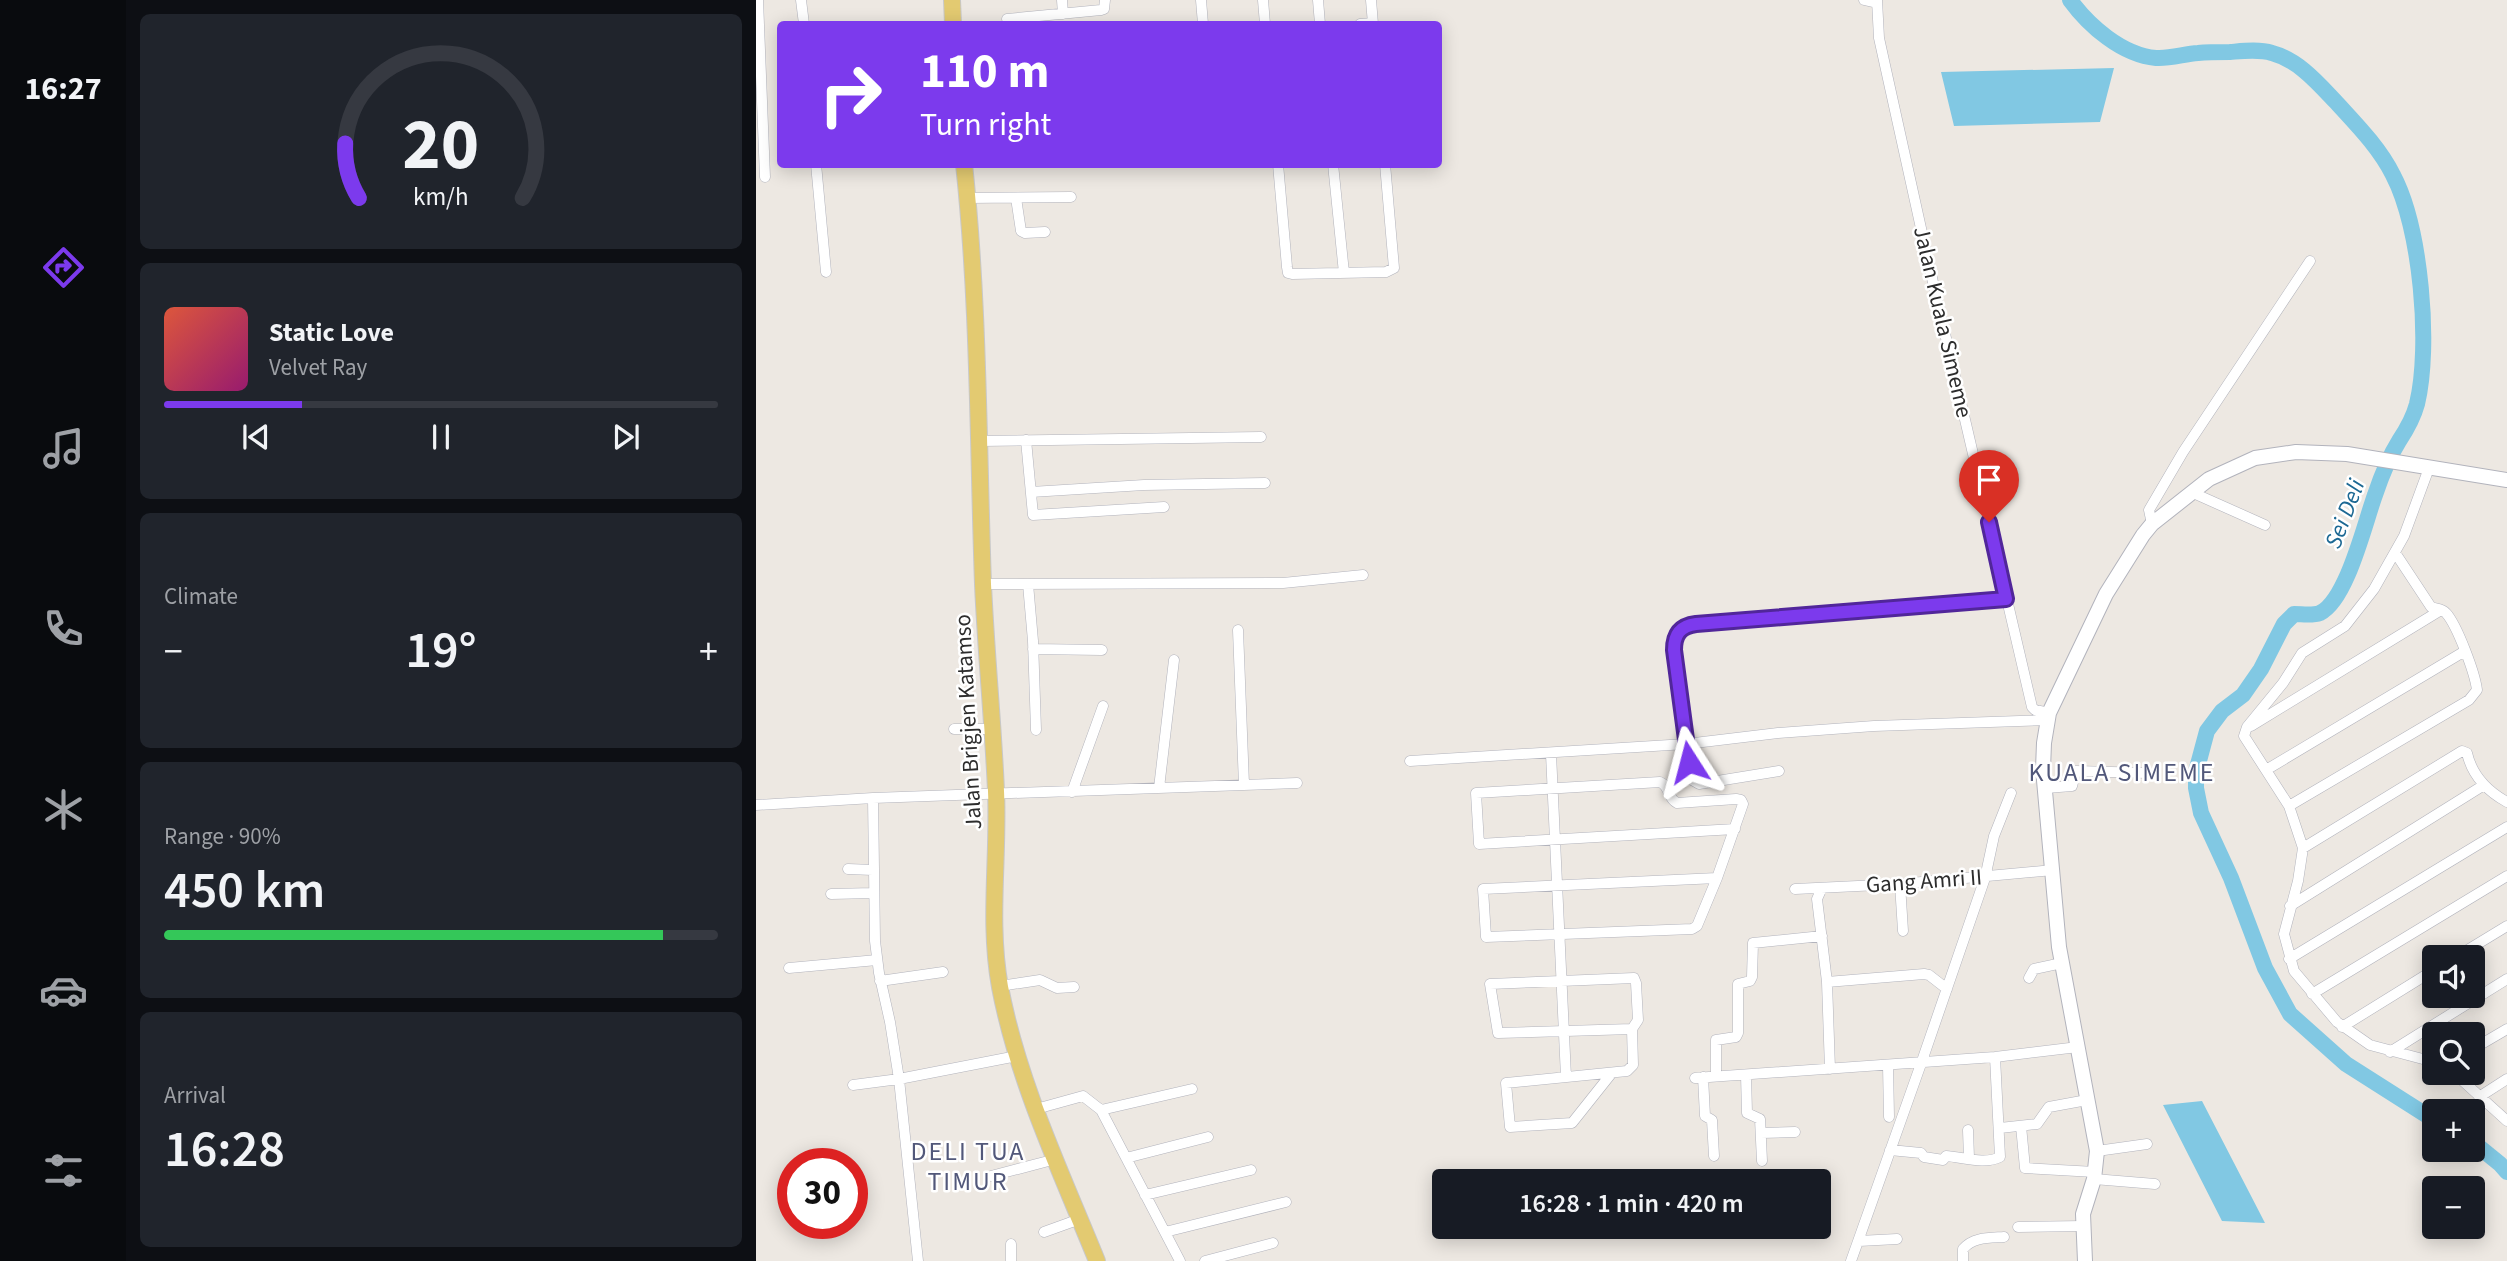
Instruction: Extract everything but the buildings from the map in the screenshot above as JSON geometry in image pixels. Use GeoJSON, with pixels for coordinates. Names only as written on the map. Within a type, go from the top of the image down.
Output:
{"type":"FeatureCollection","features":[{"type":"Feature","properties":{"kind":"main road"},"geometry":{"type":"LineString","coordinates":[[952,0],[954,21]]}},
{"type":"Feature","properties":{"kind":"main road","name":"Jalan Brigjen Katamso"},"geometry":{"type":"LineString","coordinates":[[966,168],[996,793],[994,916],[1000,986],[1017,1056],[1097,1261]]}},
{"type":"Feature","properties":{"kind":"main road"},"geometry":{"type":"LineString","coordinates":[[2085,1261],[2085,1202],[2094,1175],[2097,1151],[2062,963],[2043,756],[2048,717],[2106,594],[2152,524],[2209,479],[2255,458],[2296,452],[2347,454],[2507,480]]}},
{"type":"Feature","properties":{"kind":"street"},"geometry":{"type":"LineString","coordinates":[[758,0],[765,177]]}},
{"type":"Feature","properties":{"kind":"street"},"geometry":{"type":"LineString","coordinates":[[801,0],[804,21]]}},
{"type":"Feature","properties":{"kind":"street"},"geometry":{"type":"LineString","coordinates":[[1062,0],[1063,14]]}},
{"type":"Feature","properties":{"kind":"street"},"geometry":{"type":"LineString","coordinates":[[1007,19],[1101,10],[1105,0]]}},
{"type":"Feature","properties":{"kind":"street"},"geometry":{"type":"LineString","coordinates":[[1201,0],[1203,21]]}},
{"type":"Feature","properties":{"kind":"street"},"geometry":{"type":"LineString","coordinates":[[1263,0],[1265,21]]}},
{"type":"Feature","properties":{"kind":"street"},"geometry":{"type":"LineString","coordinates":[[1318,0],[1320,21]]}},
{"type":"Feature","properties":{"kind":"street"},"geometry":{"type":"LineString","coordinates":[[1371,0],[1373,21]]}},
{"type":"Feature","properties":{"kind":"street"},"geometry":{"type":"LineString","coordinates":[[1864,0],[1877,1]]}},
{"type":"Feature","properties":{"kind":"street","name":"Jalan Kuala Simeme"},"geometry":{"type":"LineString","coordinates":[[1877,1],[1879,38],[2006,599],[2032,707],[2048,717]]}},
{"type":"Feature","properties":{"kind":"street"},"geometry":{"type":"LineString","coordinates":[[816,168],[826,272]]}},
{"type":"Feature","properties":{"kind":"street"},"geometry":{"type":"LineString","coordinates":[[1278,168],[1288,273],[1386,272],[1394,268],[1385,168]]}},
{"type":"Feature","properties":{"kind":"street"},"geometry":{"type":"LineString","coordinates":[[1333,168],[1344,272]]}},
{"type":"Feature","properties":{"kind":"street"},"geometry":{"type":"LineString","coordinates":[[968,198],[1071,197]]}},
{"type":"Feature","properties":{"kind":"street"},"geometry":{"type":"LineString","coordinates":[[1016,198],[1021,231],[1045,232]]}},
{"type":"Feature","properties":{"kind":"street"},"geometry":{"type":"LineString","coordinates":[[2152,524],[2149,510],[2183,452],[2310,261]]}},
{"type":"Feature","properties":{"kind":"street"},"geometry":{"type":"LineString","coordinates":[[981,441],[1261,437]]}},
{"type":"Feature","properties":{"kind":"street"},"geometry":{"type":"LineString","coordinates":[[1026,440],[1033,515],[1164,507]]}},
{"type":"Feature","properties":{"kind":"street"},"geometry":{"type":"LineString","coordinates":[[2422,1059],[2370,1045],[2342,1027],[2294,971],[2284,934],[2298,881],[2303,848],[2289,806],[2244,739],[2245,729],[2283,683],[2302,653],[2345,626],[2374,589],[2396,554],[2422,492],[2424,467]]}},
{"type":"Feature","properties":{"kind":"street"},"geometry":{"type":"LineString","coordinates":[[1031,492],[1144,485],[1265,483]]}},
{"type":"Feature","properties":{"kind":"street"},"geometry":{"type":"LineString","coordinates":[[2191,492],[2265,526]]}},
{"type":"Feature","properties":{"kind":"street"},"geometry":{"type":"LineString","coordinates":[[2289,806],[2475,695],[2476,681],[2449,618],[2441,610],[2431,607],[2396,554]]}},
{"type":"Feature","properties":{"kind":"street"},"geometry":{"type":"LineString","coordinates":[[984,584],[1283,583],[1363,575]]}},
{"type":"Feature","properties":{"kind":"street"},"geometry":{"type":"LineString","coordinates":[[1028,584],[1037,730]]}},
{"type":"Feature","properties":{"kind":"street"},"geometry":{"type":"LineString","coordinates":[[1779,771],[1695,783],[1692,780],[1674,650],[1675,638],[1683,628],[1696,624],[2006,599]]}},
{"type":"Feature","properties":{"kind":"street"},"geometry":{"type":"LineString","coordinates":[[2245,729],[2441,610]]}},
{"type":"Feature","properties":{"kind":"street"},"geometry":{"type":"LineString","coordinates":[[1238,630],[1244,785]]}},
{"type":"Feature","properties":{"kind":"street"},"geometry":{"type":"LineString","coordinates":[[1033,649],[1102,650]]}},
{"type":"Feature","properties":{"kind":"street"},"geometry":{"type":"LineString","coordinates":[[2266,770],[2465,651]]}},
{"type":"Feature","properties":{"kind":"street"},"geometry":{"type":"LineString","coordinates":[[1159,788],[1174,660]]}},
{"type":"Feature","properties":{"kind":"street"},"geometry":{"type":"LineString","coordinates":[[1072,792],[1102,706]]}},
{"type":"Feature","properties":{"kind":"street"},"geometry":{"type":"LineString","coordinates":[[1410,761],[1686,744],[1778,733],[1874,726],[2048,717]]}},
{"type":"Feature","properties":{"kind":"street"},"geometry":{"type":"LineString","coordinates":[[954,729],[992,729]]}},
{"type":"Feature","properties":{"kind":"street"},"geometry":{"type":"LineString","coordinates":[[2303,848],[2462,751],[2467,753],[2473,771],[2484,785],[2507,802]]}},
{"type":"Feature","properties":{"kind":"street"},"geometry":{"type":"LineString","coordinates":[[1551,754],[1566,1077]]}},
{"type":"Feature","properties":{"kind":"street"},"geometry":{"type":"LineString","coordinates":[[2046,788],[2071,786],[2076,771],[2147,773]]}},
{"type":"Feature","properties":{"kind":"street"},"geometry":{"type":"LineString","coordinates":[[1717,878],[1483,889],[1486,937],[1692,929],[1699,923],[1717,878],[1735,829],[1743,804],[1738,799],[1677,803],[1671,798],[1667,786],[1660,782],[1479,792],[1476,796],[1479,844],[1735,829]]}},
{"type":"Feature","properties":{"kind":"street"},"geometry":{"type":"LineString","coordinates":[[756,805],[873,798],[1297,783]]}},
{"type":"Feature","properties":{"kind":"street"},"geometry":{"type":"LineString","coordinates":[[2290,906],[2484,785]]}},
{"type":"Feature","properties":{"kind":"street"},"geometry":{"type":"LineString","coordinates":[[1851,1261],[1985,878],[1994,836],[2011,793]]}},
{"type":"Feature","properties":{"kind":"street"},"geometry":{"type":"LineString","coordinates":[[873,798],[873,893],[877,960],[899,1079],[918,1261]]}},
{"type":"Feature","properties":{"kind":"street"},"geometry":{"type":"LineString","coordinates":[[2289,959],[2507,827]]}},
{"type":"Feature","properties":{"kind":"street"},"geometry":{"type":"LineString","coordinates":[[848,869],[873,870]]}},
{"type":"Feature","properties":{"kind":"street","name":"Gang Amri II"},"geometry":{"type":"LineString","coordinates":[[1795,889],[1985,878],[2053,870]]}},
{"type":"Feature","properties":{"kind":"street"},"geometry":{"type":"LineString","coordinates":[[2312,993],[2507,876]]}},
{"type":"Feature","properties":{"kind":"street"},"geometry":{"type":"LineString","coordinates":[[1900,884],[1903,932]]}},
{"type":"Feature","properties":{"kind":"street"},"geometry":{"type":"LineString","coordinates":[[1822,888],[1817,899],[1827,982],[1830,1069]]}},
{"type":"Feature","properties":{"kind":"street"},"geometry":{"type":"LineString","coordinates":[[831,894],[873,893]]}},
{"type":"Feature","properties":{"kind":"street"},"geometry":{"type":"LineString","coordinates":[[2476,945],[2507,926]]}},
{"type":"Feature","properties":{"kind":"street"},"geometry":{"type":"LineString","coordinates":[[1716,1075],[1716,1040],[1736,1037],[1738,1033],[1738,984],[1750,981],[1752,977],[1753,943],[1822,936]]}},
{"type":"Feature","properties":{"kind":"street"},"geometry":{"type":"LineString","coordinates":[[789,968],[877,960]]}},
{"type":"Feature","properties":{"kind":"street"},"geometry":{"type":"LineString","coordinates":[[2029,978],[2034,969],[2062,963]]}},
{"type":"Feature","properties":{"kind":"street"},"geometry":{"type":"LineString","coordinates":[[880,981],[943,972]]}},
{"type":"Feature","properties":{"kind":"street"},"geometry":{"type":"LineString","coordinates":[[1827,982],[1924,974],[1947,989]]}},
{"type":"Feature","properties":{"kind":"street"},"geometry":{"type":"LineString","coordinates":[[2342,1027],[2422,977]]}},
{"type":"Feature","properties":{"kind":"street"},"geometry":{"type":"LineString","coordinates":[[1611,1074],[1572,1123],[1510,1127],[1506,1083],[1611,1074],[1627,1071],[1633,1065],[1632,1029],[1638,1020],[1636,983],[1634,978],[1490,984],[1498,1033],[1632,1029]]}},
{"type":"Feature","properties":{"kind":"street"},"geometry":{"type":"LineString","coordinates":[[2390,1052],[2507,979]]}},
{"type":"Feature","properties":{"kind":"street"},"geometry":{"type":"LineString","coordinates":[[1000,986],[1041,980],[1056,988],[1074,987]]}},
{"type":"Feature","properties":{"kind":"street"},"geometry":{"type":"LineString","coordinates":[[2485,1042],[2507,1029]]}},
{"type":"Feature","properties":{"kind":"street"},"geometry":{"type":"LineString","coordinates":[[1714,1156],[1712,1120],[1705,1116],[1699,1077],[1995,1057],[2078,1047]]}},
{"type":"Feature","properties":{"kind":"street"},"geometry":{"type":"LineString","coordinates":[[853,1085],[899,1079],[1017,1056]]}},
{"type":"Feature","properties":{"kind":"street"},"geometry":{"type":"LineString","coordinates":[[1890,1150],[1921,1153],[1924,1157],[1943,1160],[1946,1156],[1995,1160],[2000,1157],[1995,1057]]}},
{"type":"Feature","properties":{"kind":"street"},"geometry":{"type":"LineString","coordinates":[[1888,1065],[1889,1117]]}},
{"type":"Feature","properties":{"kind":"street"},"geometry":{"type":"LineString","coordinates":[[1746,1075],[1747,1113],[1749,1116],[1759,1117],[1762,1161]]}},
{"type":"Feature","properties":{"kind":"street"},"geometry":{"type":"LineString","coordinates":[[2479,1097],[2507,1079]]}},
{"type":"Feature","properties":{"kind":"street"},"geometry":{"type":"LineString","coordinates":[[2467,1085],[2507,1121]]}},
{"type":"Feature","properties":{"kind":"street"},"geometry":{"type":"LineString","coordinates":[[1101,1110],[1192,1089]]}},
{"type":"Feature","properties":{"kind":"street"},"geometry":{"type":"LineString","coordinates":[[1036,1108],[1083,1096],[1101,1110],[1180,1261]]}},
{"type":"Feature","properties":{"kind":"street"},"geometry":{"type":"LineString","coordinates":[[2000,1128],[2040,1123],[2049,1107],[2087,1100]]}},
{"type":"Feature","properties":{"kind":"street"},"geometry":{"type":"LineString","coordinates":[[2021,1126],[2025,1168],[2155,1184]]}},
{"type":"Feature","properties":{"kind":"street"},"geometry":{"type":"LineString","coordinates":[[1968,1130],[1969,1158]]}},
{"type":"Feature","properties":{"kind":"street"},"geometry":{"type":"LineString","coordinates":[[1761,1133],[1795,1132]]}},
{"type":"Feature","properties":{"kind":"street"},"geometry":{"type":"LineString","coordinates":[[1126,1158],[1208,1138]]}},
{"type":"Feature","properties":{"kind":"street"},"geometry":{"type":"LineString","coordinates":[[2097,1151],[2147,1144]]}},
{"type":"Feature","properties":{"kind":"street"},"geometry":{"type":"LineString","coordinates":[[992,1176],[1056,1159]]}},
{"type":"Feature","properties":{"kind":"street"},"geometry":{"type":"LineString","coordinates":[[1145,1195],[1251,1170]]}},
{"type":"Feature","properties":{"kind":"street"},"geometry":{"type":"LineString","coordinates":[[1165,1232],[1286,1202]]}},
{"type":"Feature","properties":{"kind":"street"},"geometry":{"type":"LineString","coordinates":[[1044,1232],[1080,1219]]}},
{"type":"Feature","properties":{"kind":"street"},"geometry":{"type":"LineString","coordinates":[[2018,1227],[2083,1226]]}},
{"type":"Feature","properties":{"kind":"street"},"geometry":{"type":"LineString","coordinates":[[1963,1261],[1963,1249],[1969,1243],[2004,1237]]}},
{"type":"Feature","properties":{"kind":"street"},"geometry":{"type":"LineString","coordinates":[[1858,1241],[1897,1239]]}},
{"type":"Feature","properties":{"kind":"street"},"geometry":{"type":"LineString","coordinates":[[1205,1261],[1273,1243]]}},
{"type":"Feature","properties":{"kind":"street"},"geometry":{"type":"LineString","coordinates":[[1011,1244],[1011,1261]]}},
{"type":"Feature","properties":{"kind":"water"},"geometry":{"type":"Polygon","coordinates":[[[2114,68],[2100,122],[1954,126],[1941,72],[2114,68]]]}},
{"type":"Feature","properties":{"kind":"water"},"geometry":{"type":"Polygon","coordinates":[[[2202,1101],[2265,1223],[2222,1221],[2163,1105],[2202,1101]]]}},
{"type":"Feature","properties":{"kind":"waterway","name":"Sei Deli"},"geometry":{"type":"LineString","coordinates":[[2070,0],[2107,38],[2143,56],[2161,58],[2256,51],[2281,56],[2299,66],[2367,136],[2393,175],[2403,198],[2417,255],[2423,320],[2421,380],[2410,424],[2395,447],[2377,488],[2354,559],[2339,593],[2320,613],[2294,614],[2284,624],[2261,669],[2243,695],[2222,711],[2207,731],[2196,772],[2196,788],[2201,813],[2231,878],[2265,968],[2290,1014],[2346,1064],[2422,1112]]}},
{"type":"Feature","properties":{"kind":"waterway","name":"Sei Deli"},"geometry":{"type":"LineString","coordinates":[[2485,1152],[2507,1172]]}},
{"type":"Feature","properties":{"kind":"district","name":"KUALA SIMEME"},"geometry":{"type":"Point","coordinates":[2122,772]}},
{"type":"Feature","properties":{"kind":"district","name":"DELI TUA TIMUR"},"geometry":{"type":"Point","coordinates":[968,1166]}},
{"type":"Feature","properties":{"kind":"route"},"geometry":{"type":"LineString","coordinates":[[1689,762],[1674,650],[1677,633],[1683,628],[1696,624],[2006,599],[1989,522]]}}]}
